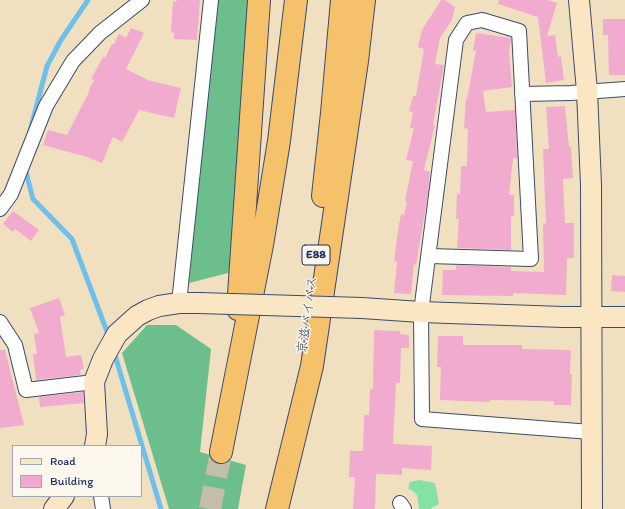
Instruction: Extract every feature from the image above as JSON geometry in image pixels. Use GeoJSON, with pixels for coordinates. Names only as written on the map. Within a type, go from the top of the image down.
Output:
{"type":"FeatureCollection","features":[{"type":"Feature","properties":{"kind":"highway"},"geometry":{"type":"LineString","coordinates":[[232,396],[259,0]]}},
{"type":"Feature","properties":{"kind":"highway"},"geometry":{"type":"LineString","coordinates":[[221,452],[262,245],[279,141],[296,0]]}},
{"type":"Feature","properties":{"kind":"highway","name":"京滋バイパス"},"geometry":{"type":"LineString","coordinates":[[277,509],[317,248],[332,113],[342,0]]}},
{"type":"Feature","properties":{"kind":"highway"},"geometry":{"type":"LineString","coordinates":[[277,509],[312,366],[357,62],[364,0]]}},
{"type":"Feature","properties":{"kind":"street"},"geometry":{"type":"LineString","coordinates":[[0,208],[6,191],[46,106],[73,61],[100,33],[142,0]]}},
{"type":"Feature","properties":{"kind":"street"},"geometry":{"type":"LineString","coordinates":[[179,303],[211,0]]}},
{"type":"Feature","properties":{"kind":"street"},"geometry":{"type":"LineString","coordinates":[[579,0],[587,91],[591,185],[592,509]]}},
{"type":"Feature","properties":{"kind":"street"},"geometry":{"type":"LineString","coordinates":[[429,256],[531,259],[519,31],[482,20],[467,23],[456,40],[429,256],[422,312],[422,419],[591,432]]}},
{"type":"Feature","properties":{"kind":"street"},"geometry":{"type":"LineString","coordinates":[[522,94],[571,93],[625,89]]}},
{"type":"Feature","properties":{"kind":"street"},"geometry":{"type":"LineString","coordinates":[[94,445],[97,434],[94,382],[102,359],[117,334],[137,316],[159,306],[179,303],[199,303],[362,308],[563,318],[625,317]]}},
{"type":"Feature","properties":{"kind":"street"},"geometry":{"type":"LineString","coordinates":[[0,322],[15,345],[26,390],[94,382]]}},
{"type":"Feature","properties":{"kind":"street"},"geometry":{"type":"LineString","coordinates":[[54,509],[63,497]]}},
{"type":"Feature","properties":{"kind":"street"},"geometry":{"type":"LineString","coordinates":[[101,497],[103,509]]}},
{"type":"Feature","properties":{"kind":"green space"},"geometry":{"type":"Polygon","coordinates":[[[217,0],[255,0],[232,272],[189,283],[217,0]]]}},
{"type":"Feature","properties":{"kind":"green space"},"geometry":{"type":"Polygon","coordinates":[[[147,325],[176,325],[211,349],[200,452],[246,465],[238,509],[169,509],[122,353],[147,325]]]}},
{"type":"Feature","properties":{"kind":"green space"},"geometry":{"type":"Polygon","coordinates":[[[419,480],[435,483],[439,504],[430,509],[419,509],[417,495],[408,489],[410,482],[419,480]]]}},
{"type":"Feature","properties":{"kind":"building"},"geometry":{"type":"Polygon","coordinates":[[[177,0],[200,0],[197,40],[174,39],[174,33],[171,32],[173,2],[176,2],[177,0]]]}},
{"type":"Feature","properties":{"kind":"building"},"geometry":{"type":"Polygon","coordinates":[[[441,0],[445,0],[455,7],[452,20],[440,38],[435,64],[444,65],[433,125],[435,125],[424,170],[430,172],[428,194],[416,265],[414,264],[411,294],[394,293],[397,262],[394,261],[398,230],[401,214],[404,215],[407,202],[405,201],[413,161],[406,160],[414,128],[410,128],[413,112],[409,111],[413,96],[416,96],[424,49],[418,47],[422,30],[441,0]]]}},
{"type":"Feature","properties":{"kind":"building"},"geometry":{"type":"Polygon","coordinates":[[[499,0],[548,0],[557,3],[547,36],[555,35],[558,57],[561,56],[564,80],[546,83],[538,17],[498,4],[499,0]]]}},
{"type":"Feature","properties":{"kind":"building"},"geometry":{"type":"Polygon","coordinates":[[[603,19],[625,19],[625,75],[609,75],[608,35],[603,35],[603,19]]]}},
{"type":"Feature","properties":{"kind":"building"},"geometry":{"type":"Polygon","coordinates":[[[131,28],[144,33],[126,69],[148,80],[181,88],[174,118],[139,110],[122,142],[113,137],[102,163],[87,157],[43,145],[48,130],[67,135],[90,90],[89,89],[94,80],[91,79],[103,57],[105,58],[119,34],[126,38],[131,28]]]}},
{"type":"Feature","properties":{"kind":"building"},"geometry":{"type":"Polygon","coordinates":[[[476,33],[511,38],[509,52],[512,87],[483,91],[486,112],[515,110],[517,158],[513,158],[509,195],[514,195],[514,216],[511,216],[511,250],[457,248],[459,219],[456,219],[457,194],[460,194],[461,166],[467,166],[468,129],[464,128],[466,99],[476,51],[473,50],[476,33]]]}},
{"type":"Feature","properties":{"kind":"building"},"geometry":{"type":"Polygon","coordinates":[[[565,106],[569,147],[571,147],[573,178],[563,179],[565,223],[574,223],[574,258],[567,258],[566,295],[513,293],[513,296],[442,295],[443,270],[456,270],[456,265],[511,267],[511,271],[544,272],[543,224],[546,223],[543,149],[549,149],[546,107],[565,106]]]}},
{"type":"Feature","properties":{"kind":"building"},"geometry":{"type":"Polygon","coordinates":[[[13,211],[39,230],[31,241],[15,229],[13,232],[3,224],[13,211]]]}},
{"type":"Feature","properties":{"kind":"building"},"geometry":{"type":"Polygon","coordinates":[[[612,275],[625,276],[625,292],[611,291],[612,275]]]}},
{"type":"Feature","properties":{"kind":"building"},"geometry":{"type":"Polygon","coordinates":[[[59,298],[65,315],[60,317],[66,357],[81,355],[84,369],[80,370],[81,375],[36,380],[33,354],[37,354],[34,334],[39,333],[30,308],[59,298]]]}},
{"type":"Feature","properties":{"kind":"building"},"geometry":{"type":"Polygon","coordinates":[[[374,330],[400,331],[400,334],[409,335],[409,348],[401,348],[400,383],[396,383],[393,444],[432,446],[431,470],[402,468],[402,475],[376,474],[375,509],[353,509],[355,477],[349,477],[350,451],[363,451],[364,415],[369,415],[370,389],[373,389],[374,330]]]}},
{"type":"Feature","properties":{"kind":"building"},"geometry":{"type":"Polygon","coordinates":[[[438,336],[463,336],[463,345],[522,345],[522,349],[571,350],[571,405],[554,405],[554,401],[490,400],[490,402],[487,402],[440,400],[441,367],[437,367],[438,336]]]}},
{"type":"Feature","properties":{"kind":"building"},"geometry":{"type":"Polygon","coordinates":[[[0,350],[5,350],[24,425],[0,428],[0,350]]]}},
{"type":"Feature","properties":{"kind":"building"},"geometry":{"type":"Polygon","coordinates":[[[83,392],[84,403],[40,407],[39,397],[83,392]]]}},
{"type":"Feature","properties":{"kind":"waterway"},"geometry":{"type":"LineString","coordinates":[[30,131],[47,66],[61,40],[88,0]]}},
{"type":"Feature","properties":{"kind":"waterway"},"geometry":{"type":"LineString","coordinates":[[25,168],[33,199],[72,239],[109,337]]}},
{"type":"Feature","properties":{"kind":"waterway"},"geometry":{"type":"LineString","coordinates":[[114,352],[142,445]]}},
{"type":"Feature","properties":{"kind":"waterway"},"geometry":{"type":"LineString","coordinates":[[142,446],[161,509]]}},
{"type":"Feature","properties":{"kind":"tunnel"},"geometry":{"type":"LineString","coordinates":[[210,509],[221,452]]}}]}
